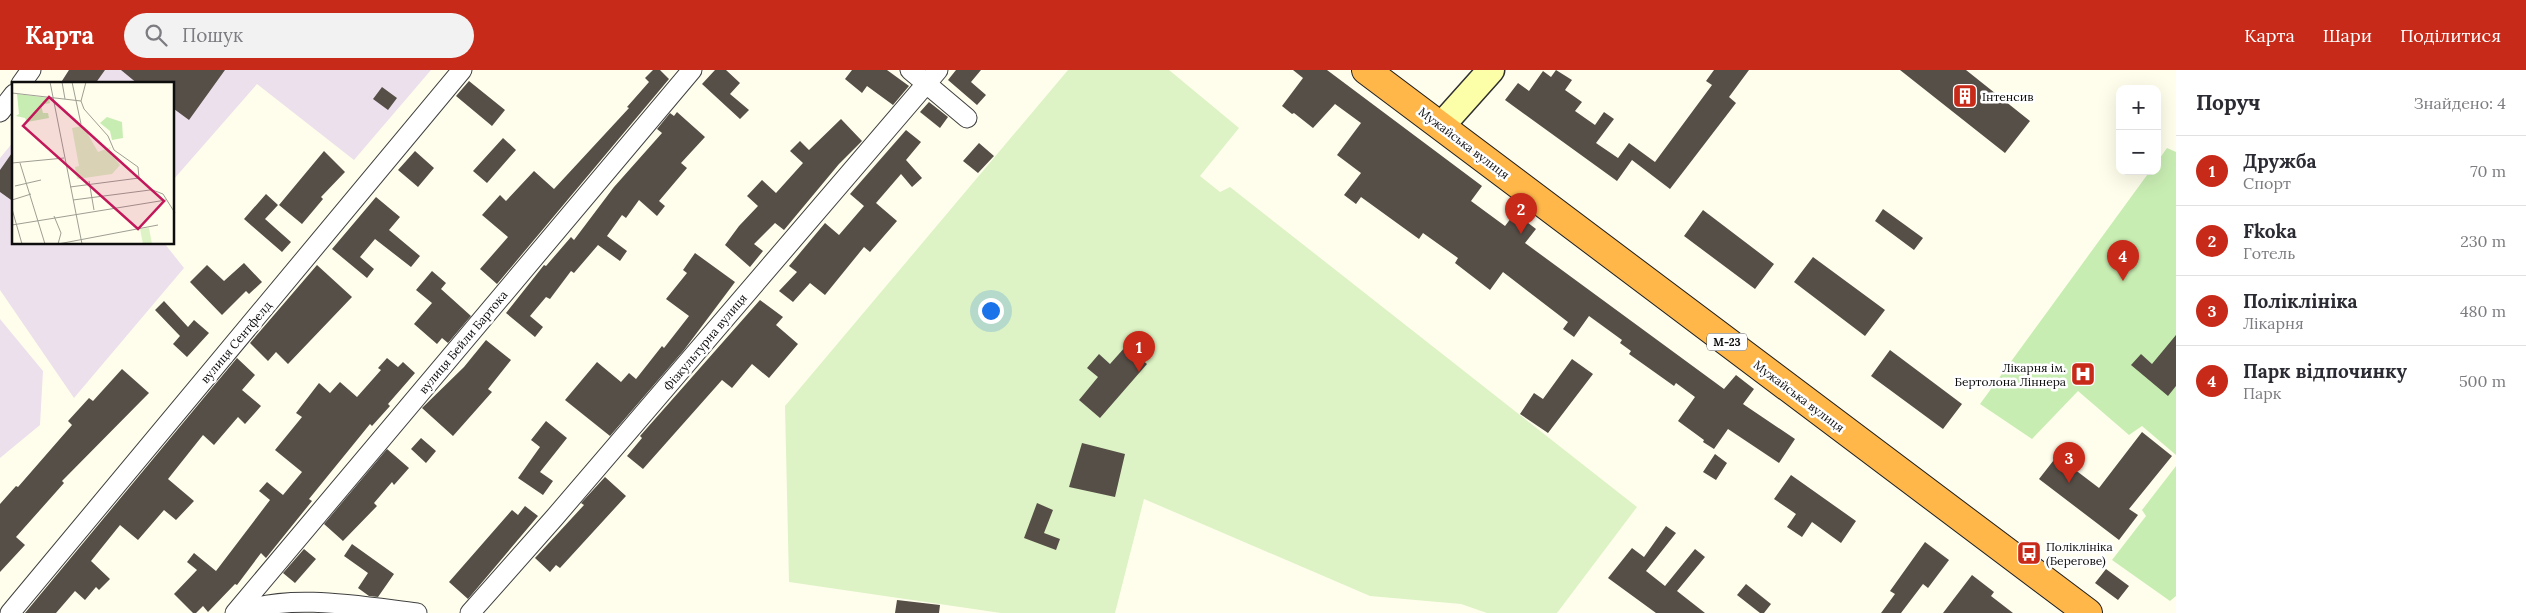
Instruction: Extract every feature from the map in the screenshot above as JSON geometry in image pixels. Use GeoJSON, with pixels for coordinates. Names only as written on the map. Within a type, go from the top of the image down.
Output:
{"type":"FeatureCollection","features":[{"type":"Feature","properties":{"kind":"highway","name":"Мужайська вулиця"},"geometry":{"type":"LineString","coordinates":[[1366,70],[2088,613]]}},
{"type":"Feature","properties":{"kind":"main road"},"geometry":{"type":"LineString","coordinates":[[1441,126],[1491,70]]}},
{"type":"Feature","properties":{"kind":"street"},"geometry":{"type":"LineString","coordinates":[[23,82],[32,70]]}},
{"type":"Feature","properties":{"kind":"street","name":"вулиця Сентфелд"},"geometry":{"type":"LineString","coordinates":[[10,613],[462,70]]}},
{"type":"Feature","properties":{"kind":"street","name":"вулиця Бейли Бартока"},"geometry":{"type":"LineString","coordinates":[[235,613],[692,70]]}},
{"type":"Feature","properties":{"kind":"street"},"geometry":{"type":"LineString","coordinates":[[910,70],[932,77],[967,118]]}},
{"type":"Feature","properties":{"kind":"street","name":"Фізкультурна вулиця"},"geometry":{"type":"LineString","coordinates":[[470,613],[561,510],[932,77]]}},
{"type":"Feature","properties":{"kind":"street"},"geometry":{"type":"LineString","coordinates":[[0,112],[12,97]]}},
{"type":"Feature","properties":{"kind":"street"},"geometry":{"type":"LineString","coordinates":[[240,613],[256,606],[324,602],[417,613]]}},
{"type":"Feature","properties":{"kind":"shaded area"},"geometry":{"type":"Polygon","coordinates":[[[69,70],[431,70],[354,160],[257,84],[175,178],[175,82],[61,82],[69,70]]]}},
{"type":"Feature","properties":{"kind":"shaded area"},"geometry":{"type":"Polygon","coordinates":[[[12,143],[12,245],[166,245],[184,268],[74,398],[0,290],[0,158],[12,143]]]}},
{"type":"Feature","properties":{"kind":"shaded area"},"geometry":{"type":"Polygon","coordinates":[[[0,319],[43,371],[40,425],[0,458],[0,319]]]}},
{"type":"Feature","properties":{"kind":"green space"},"geometry":{"type":"Polygon","coordinates":[[[1068,70],[1169,70],[1239,128],[1200,176],[1220,192],[1230,187],[1637,507],[1557,613],[1487,613],[1461,604],[1370,596],[1144,499],[1115,613],[1001,613],[789,582],[785,406],[1068,70]]]}},
{"type":"Feature","properties":{"kind":"green space"},"geometry":{"type":"Polygon","coordinates":[[[2167,148],[2176,152],[2176,455],[2142,426],[2129,435],[2078,391],[2032,439],[1980,404],[2147,175],[2161,175],[2161,156],[2167,148]]]}},
{"type":"Feature","properties":{"kind":"green space"},"geometry":{"type":"Polygon","coordinates":[[[2176,466],[2176,596],[2170,601],[2112,560],[2146,516],[2142,510],[2176,466]]]}},
{"type":"Feature","properties":{"kind":"building"},"geometry":{"type":"Polygon","coordinates":[[[69,70],[105,70],[96,82],[61,82],[69,70]]]}},
{"type":"Feature","properties":{"kind":"building"},"geometry":{"type":"Polygon","coordinates":[[[121,70],[225,70],[189,120],[175,110],[175,82],[136,82],[121,70]]]}},
{"type":"Feature","properties":{"kind":"building"},"geometry":{"type":"Polygon","coordinates":[[[653,70],[660,70],[669,79],[497,284],[480,269],[508,237],[482,215],[500,195],[506,201],[534,171],[554,189],[629,108],[627,107],[649,82],[645,78],[653,70]]]}},
{"type":"Feature","properties":{"kind":"building"},"geometry":{"type":"Polygon","coordinates":[[[715,70],[726,70],[740,83],[730,94],[749,110],[740,119],[702,84],[715,70]]]}},
{"type":"Feature","properties":{"kind":"building"},"geometry":{"type":"Polygon","coordinates":[[[852,70],[887,70],[909,86],[893,105],[867,86],[862,93],[845,79],[852,70]]]}},
{"type":"Feature","properties":{"kind":"building"},"geometry":{"type":"Polygon","coordinates":[[[956,70],[981,70],[971,82],[986,95],[977,105],[948,80],[956,70]]]}},
{"type":"Feature","properties":{"kind":"building"},"geometry":{"type":"Polygon","coordinates":[[[1293,70],[1327,70],[1482,186],[1471,201],[1505,226],[1515,213],[1536,229],[1525,243],[1724,389],[1736,375],[1754,389],[1743,404],[1795,439],[1779,463],[1728,429],[1714,449],[1703,442],[1704,440],[1678,421],[1695,397],[1676,383],[1674,386],[1629,354],[1631,351],[1620,343],[1622,340],[1589,316],[1574,337],[1563,329],[1568,322],[1503,272],[1490,290],[1455,263],[1458,258],[1423,233],[1419,239],[1361,197],[1356,204],[1344,195],[1361,173],[1337,155],[1361,123],[1335,104],[1313,128],[1294,113],[1292,114],[1282,106],[1303,78],[1293,70]]]}},
{"type":"Feature","properties":{"kind":"building"},"geometry":{"type":"Polygon","coordinates":[[[1556,70],[1572,80],[1565,90],[1582,102],[1575,111],[1595,125],[1604,112],[1614,119],[1596,143],[1618,158],[1629,143],[1655,162],[1712,85],[1706,81],[1714,70],[1749,70],[1729,97],[1736,103],[1670,189],[1632,160],[1617,181],[1505,100],[1518,83],[1529,91],[1543,71],[1551,77],[1556,70]]]}},
{"type":"Feature","properties":{"kind":"building","name":"Інтенсив"},"geometry":{"type":"Polygon","coordinates":[[[1900,70],[1966,70],[2030,121],[2005,153],[1900,70]]]}},
{"type":"Feature","properties":{"kind":"building"},"geometry":{"type":"Polygon","coordinates":[[[469,81],[505,110],[492,126],[456,96],[469,81]]]}},
{"type":"Feature","properties":{"kind":"building"},"geometry":{"type":"Polygon","coordinates":[[[382,87],[397,98],[388,110],[373,99],[382,87]]]}},
{"type":"Feature","properties":{"kind":"building"},"geometry":{"type":"Polygon","coordinates":[[[929,102],[948,117],[940,128],[920,112],[929,102]]]}},
{"type":"Feature","properties":{"kind":"building"},"geometry":{"type":"Polygon","coordinates":[[[677,112],[705,137],[681,163],[687,168],[659,201],[665,206],[657,216],[639,200],[626,218],[622,215],[607,236],[627,251],[620,261],[598,245],[574,273],[571,271],[550,299],[546,297],[530,316],[543,327],[535,337],[506,313],[544,265],[546,266],[571,237],[574,240],[614,187],[662,133],[657,129],[670,113],[674,116],[677,112]]]}},
{"type":"Feature","properties":{"kind":"building"},"geometry":{"type":"Polygon","coordinates":[[[841,119],[862,141],[839,164],[784,230],[775,223],[754,244],[763,251],[750,267],[725,245],[739,226],[758,206],[747,196],[762,180],[776,193],[803,163],[790,151],[800,141],[809,150],[841,119]]]}},
{"type":"Feature","properties":{"kind":"building"},"geometry":{"type":"Polygon","coordinates":[[[906,130],[921,142],[906,160],[922,178],[912,187],[901,174],[876,203],[897,221],[870,252],[864,247],[825,295],[810,283],[793,302],[779,291],[797,272],[789,266],[825,223],[839,235],[864,206],[850,194],[906,130]]]}},
{"type":"Feature","properties":{"kind":"building"},"geometry":{"type":"Polygon","coordinates":[[[503,138],[516,150],[487,183],[473,171],[503,138]]]}},
{"type":"Feature","properties":{"kind":"building"},"geometry":{"type":"Polygon","coordinates":[[[979,143],[994,156],[978,173],[963,161],[979,143]]]}},
{"type":"Feature","properties":{"kind":"building"},"geometry":{"type":"Polygon","coordinates":[[[324,151],[345,172],[321,197],[323,199],[302,224],[279,205],[324,151]]]}},
{"type":"Feature","properties":{"kind":"building"},"geometry":{"type":"Polygon","coordinates":[[[415,151],[434,168],[418,187],[398,170],[415,151]]]}},
{"type":"Feature","properties":{"kind":"building"},"geometry":{"type":"Polygon","coordinates":[[[12,153],[12,201],[0,192],[0,170],[12,153]]]}},
{"type":"Feature","properties":{"kind":"building"},"geometry":{"type":"Polygon","coordinates":[[[266,194],[278,205],[265,219],[291,242],[282,252],[244,219],[266,194]]]}},
{"type":"Feature","properties":{"kind":"building"},"geometry":{"type":"Polygon","coordinates":[[[376,197],[400,217],[389,230],[420,256],[411,267],[375,239],[360,257],[374,269],[367,278],[332,249],[376,197]]]}},
{"type":"Feature","properties":{"kind":"building"},"geometry":{"type":"Polygon","coordinates":[[[1883,209],[1923,238],[1914,250],[1875,221],[1883,209]]]}},
{"type":"Feature","properties":{"kind":"building"},"geometry":{"type":"Polygon","coordinates":[[[1703,210],[1774,264],[1755,289],[1684,236],[1703,210]]]}},
{"type":"Feature","properties":{"kind":"building"},"geometry":{"type":"Polygon","coordinates":[[[695,253],[735,282],[684,350],[610,436],[565,400],[597,362],[621,382],[629,373],[636,379],[662,346],[664,348],[689,316],[666,299],[687,273],[683,270],[695,253]]]}},
{"type":"Feature","properties":{"kind":"building"},"geometry":{"type":"Polygon","coordinates":[[[1813,257],[1885,310],[1865,336],[1794,282],[1813,257]]]}},
{"type":"Feature","properties":{"kind":"building"},"geometry":{"type":"Polygon","coordinates":[[[244,263],[262,282],[249,294],[246,291],[222,315],[190,282],[207,265],[224,281],[244,263]]]}},
{"type":"Feature","properties":{"kind":"building"},"geometry":{"type":"Polygon","coordinates":[[[317,265],[352,297],[288,364],[276,352],[268,361],[250,343],[317,265]]]}},
{"type":"Feature","properties":{"kind":"building"},"geometry":{"type":"Polygon","coordinates":[[[432,271],[446,283],[441,289],[471,316],[448,343],[442,338],[437,344],[414,324],[432,303],[416,290],[432,271]]]}},
{"type":"Feature","properties":{"kind":"building"},"geometry":{"type":"Polygon","coordinates":[[[760,300],[783,317],[776,325],[798,344],[769,378],[752,364],[732,388],[722,380],[643,469],[627,456],[642,438],[640,436],[760,300]]]}},
{"type":"Feature","properties":{"kind":"building"},"geometry":{"type":"Polygon","coordinates":[[[164,301],[188,327],[194,320],[209,333],[187,357],[173,344],[180,336],[155,310],[164,301]]]}},
{"type":"Feature","properties":{"kind":"building"},"geometry":{"type":"Polygon","coordinates":[[[2176,335],[2176,386],[2168,396],[2131,365],[2141,354],[2152,364],[2176,335]]]}},
{"type":"Feature","properties":{"kind":"building"},"geometry":{"type":"Polygon","coordinates":[[[486,340],[511,360],[488,389],[492,392],[453,436],[422,408],[464,367],[486,340]]]}},
{"type":"Feature","properties":{"kind":"building"},"geometry":{"type":"Polygon","coordinates":[[[1126,346],[1147,364],[1100,418],[1079,400],[1098,377],[1087,368],[1099,354],[1110,364],[1126,346]]]}},
{"type":"Feature","properties":{"kind":"building"},"geometry":{"type":"Polygon","coordinates":[[[1890,350],[1962,404],[1943,429],[1871,376],[1890,350]]]}},
{"type":"Feature","properties":{"kind":"building"},"geometry":{"type":"Polygon","coordinates":[[[237,358],[255,375],[242,390],[261,406],[245,424],[238,417],[214,445],[203,435],[168,479],[194,501],[176,520],[164,510],[138,540],[120,525],[91,561],[110,579],[99,590],[96,587],[85,600],[75,591],[56,613],[25,613],[237,358]]]}},
{"type":"Feature","properties":{"kind":"building"},"geometry":{"type":"Polygon","coordinates":[[[387,358],[398,367],[403,362],[415,373],[388,404],[390,406],[372,426],[370,424],[309,499],[312,501],[266,558],[261,553],[237,585],[235,584],[208,612],[203,606],[196,613],[193,613],[174,594],[197,570],[187,562],[194,553],[216,571],[270,500],[259,491],[267,482],[283,495],[302,472],[275,450],[302,417],[296,413],[319,383],[330,393],[340,382],[357,397],[381,370],[378,368],[387,358]]]}},
{"type":"Feature","properties":{"kind":"building"},"geometry":{"type":"Polygon","coordinates":[[[1572,359],[1593,374],[1548,433],[1520,414],[1534,393],[1543,399],[1572,359]]]}},
{"type":"Feature","properties":{"kind":"building"},"geometry":{"type":"Polygon","coordinates":[[[122,369],[149,393],[62,481],[64,483],[16,537],[25,545],[0,572],[0,504],[16,486],[18,487],[72,425],[68,421],[89,398],[93,401],[122,369]]]}},
{"type":"Feature","properties":{"kind":"building"},"geometry":{"type":"Polygon","coordinates":[[[546,421],[567,438],[540,472],[553,481],[543,495],[518,478],[540,447],[531,440],[546,421]]]}},
{"type":"Feature","properties":{"kind":"building"},"geometry":{"type":"Polygon","coordinates":[[[2142,432],[2172,456],[2129,509],[2138,515],[2119,540],[2039,479],[2057,456],[2099,488],[2142,432]]]}},
{"type":"Feature","properties":{"kind":"building"},"geometry":{"type":"Polygon","coordinates":[[[421,438],[436,451],[426,463],[411,449],[421,438]]]}},
{"type":"Feature","properties":{"kind":"building"},"geometry":{"type":"Polygon","coordinates":[[[1082,443],[1125,454],[1115,497],[1069,487],[1082,443]]]}},
{"type":"Feature","properties":{"kind":"building"},"geometry":{"type":"Polygon","coordinates":[[[387,449],[409,468],[394,485],[392,482],[374,503],[377,506],[343,541],[324,524],[387,449]]]}},
{"type":"Feature","properties":{"kind":"building"},"geometry":{"type":"Polygon","coordinates":[[[1715,454],[1727,463],[1716,480],[1703,472],[1715,454]]]}},
{"type":"Feature","properties":{"kind":"building"},"geometry":{"type":"Polygon","coordinates":[[[1791,475],[1856,521],[1841,543],[1812,522],[1802,537],[1787,527],[1796,514],[1774,499],[1791,475]]]}},
{"type":"Feature","properties":{"kind":"building"},"geometry":{"type":"Polygon","coordinates":[[[605,477],[626,496],[560,568],[556,565],[550,572],[535,558],[584,505],[581,503],[605,477]]]}},
{"type":"Feature","properties":{"kind":"building"},"geometry":{"type":"Polygon","coordinates":[[[1037,503],[1053,510],[1044,533],[1060,539],[1056,550],[1024,538],[1037,503]]]}},
{"type":"Feature","properties":{"kind":"building"},"geometry":{"type":"Polygon","coordinates":[[[525,506],[538,516],[468,599],[449,582],[512,510],[518,515],[525,506]]]}},
{"type":"Feature","properties":{"kind":"building"},"geometry":{"type":"Polygon","coordinates":[[[1666,526],[1676,533],[1646,571],[1665,586],[1695,549],[1705,557],[1677,591],[1705,613],[1656,613],[1608,578],[1632,548],[1644,557],[1666,526]]]}},
{"type":"Feature","properties":{"kind":"building"},"geometry":{"type":"Polygon","coordinates":[[[1925,542],[1949,560],[1928,588],[1923,584],[1901,613],[1881,613],[1895,594],[1890,591],[1925,542]]]}},
{"type":"Feature","properties":{"kind":"building"},"geometry":{"type":"Polygon","coordinates":[[[352,544],[394,574],[378,597],[369,596],[358,588],[368,573],[344,556],[352,544]]]}},
{"type":"Feature","properties":{"kind":"building"},"geometry":{"type":"Polygon","coordinates":[[[304,549],[316,559],[295,583],[283,573],[304,549]]]}},
{"type":"Feature","properties":{"kind":"building"},"geometry":{"type":"Polygon","coordinates":[[[2106,569],[2129,586],[2118,600],[2095,583],[2106,569]]]}},
{"type":"Feature","properties":{"kind":"building"},"geometry":{"type":"Polygon","coordinates":[[[1972,575],[1994,592],[1991,596],[2013,613],[1943,613],[1972,575]]]}},
{"type":"Feature","properties":{"kind":"building"},"geometry":{"type":"Polygon","coordinates":[[[1746,584],[1771,604],[1764,613],[1760,613],[1737,595],[1746,584]]]}},
{"type":"Feature","properties":{"kind":"building"},"geometry":{"type":"Polygon","coordinates":[[[897,600],[940,605],[939,613],[895,613],[897,600]]]}},
{"type":"Feature","properties":{"kind":"place","name":"Інтенсив"},"geometry":{"type":"Point","coordinates":[1965,96]}},
{"type":"Feature","properties":{"kind":"place","name":"Fkoka"},"geometry":{"type":"Point","coordinates":[1521,234]}},
{"type":"Feature","properties":{"kind":"place","name":"Парк відпочинку"},"geometry":{"type":"Point","coordinates":[2123,281]}},
{"type":"Feature","properties":{"kind":"place","name":"Дружба"},"geometry":{"type":"Point","coordinates":[1139,372]}},
{"type":"Feature","properties":{"kind":"place","name":"Лікарня ім. Бертолона Ліннера"},"geometry":{"type":"Point","coordinates":[2083,374]}},
{"type":"Feature","properties":{"kind":"place","name":"Поліклініка"},"geometry":{"type":"Point","coordinates":[2069,483]}},
{"type":"Feature","properties":{"kind":"place","name":"Поліклініка (Берегове)"},"geometry":{"type":"Point","coordinates":[2029,553]}}]}
